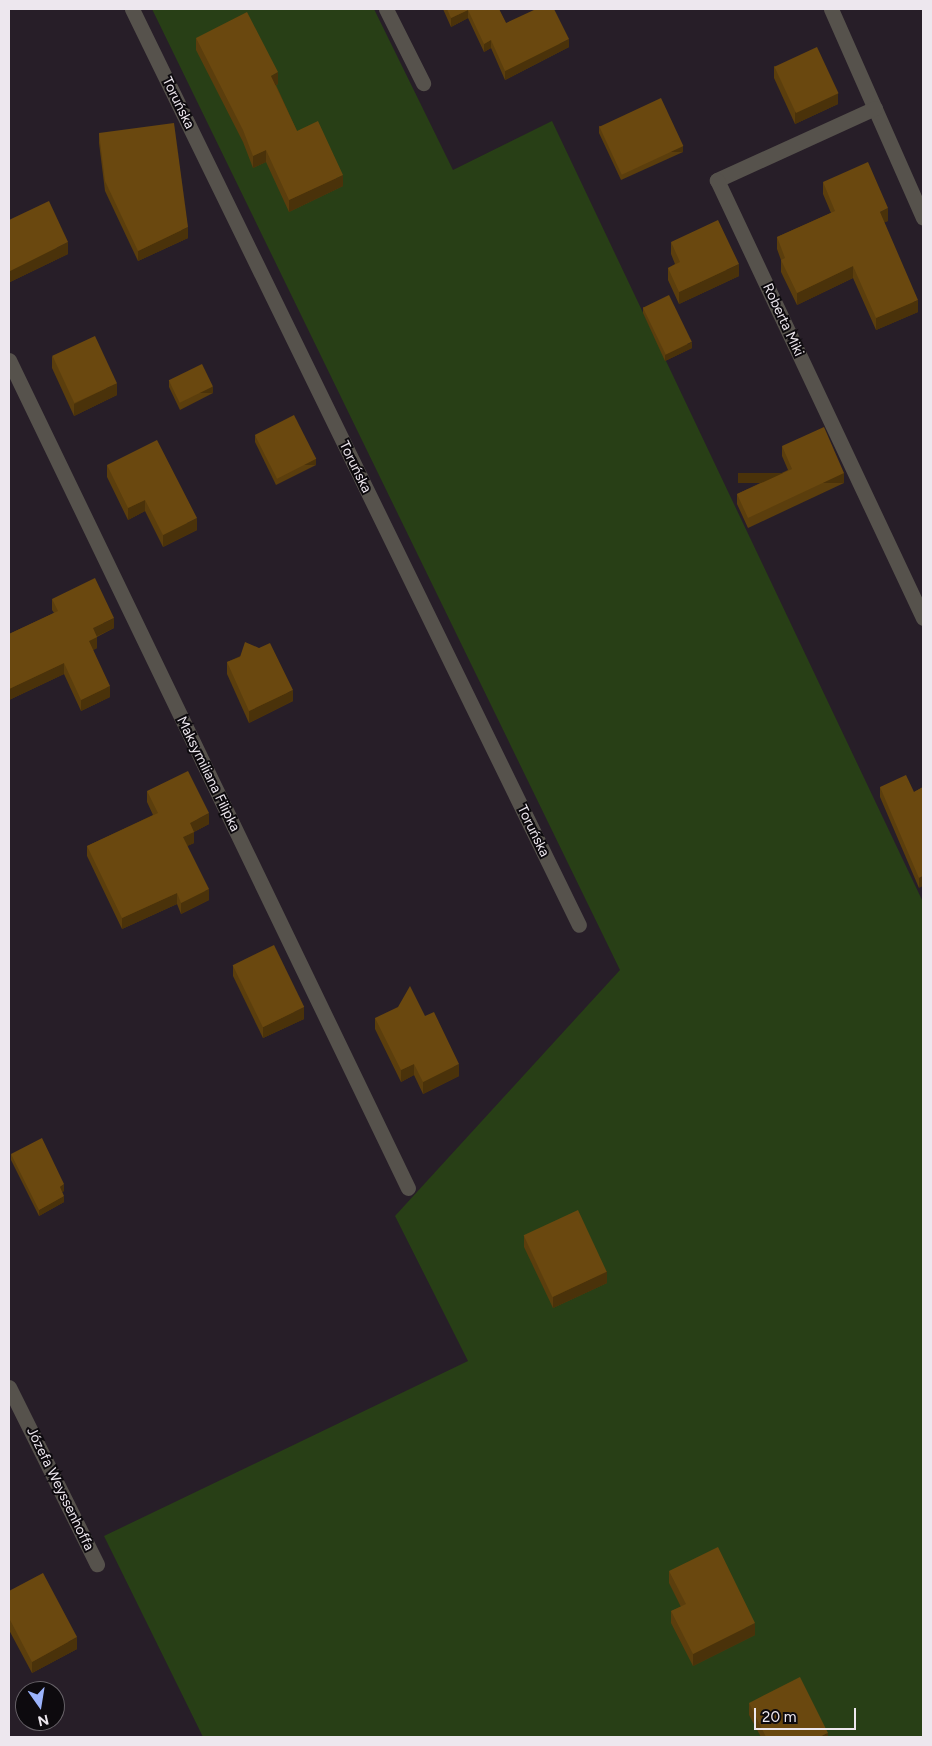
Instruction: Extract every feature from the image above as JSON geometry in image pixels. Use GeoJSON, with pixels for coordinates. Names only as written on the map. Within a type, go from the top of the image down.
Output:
{"type":"FeatureCollection","features":[{"type":"Feature","properties":{"kind":"street","name":"Toruńska"},"geometry":{"type":"LineString","coordinates":[[132,9],[579,925]]}},
{"type":"Feature","properties":{"kind":"street"},"geometry":{"type":"LineString","coordinates":[[386,9],[423,83]]}},
{"type":"Feature","properties":{"kind":"street"},"geometry":{"type":"LineString","coordinates":[[831,9],[923,218]]}},
{"type":"Feature","properties":{"kind":"street","name":"Roberta Miki"},"geometry":{"type":"LineString","coordinates":[[875,108],[717,180],[923,618]]}},
{"type":"Feature","properties":{"kind":"street","name":"Maksymiliana Filipka"},"geometry":{"type":"LineString","coordinates":[[9,360],[408,1188]]}},
{"type":"Feature","properties":{"kind":"street","name":"Józefa Weyssenhoffa"},"geometry":{"type":"LineString","coordinates":[[9,1387],[97,1564]]}},
{"type":"Feature","properties":{"kind":"green space"},"geometry":{"type":"Polygon","coordinates":[[[152,9],[374,9],[453,170],[552,121],[923,902],[923,1737],[203,1737],[104,1536],[468,1361],[395,1216],[620,970],[152,9]]]}},
{"type":"Feature","properties":{"kind":"building"},"geometry":{"type":"Polygon","coordinates":[[[447,9],[499,9],[506,23],[536,9],[554,9],[569,39],[505,71],[491,40],[484,44],[468,10],[451,18],[447,9]]]}},
{"type":"Feature","properties":{"kind":"building"},"geometry":{"type":"Polygon","coordinates":[[[247,12],[278,72],[271,76],[297,131],[318,121],[343,175],[289,200],[266,150],[253,156],[243,130],[196,38],[247,12]]]}},
{"type":"Feature","properties":{"kind":"building"},"geometry":{"type":"Polygon","coordinates":[[[817,47],[839,93],[796,113],[774,67],[817,47]]]}},
{"type":"Feature","properties":{"kind":"building"},"geometry":{"type":"Polygon","coordinates":[[[661,98],[683,146],[622,175],[599,127],[661,98]]]}},
{"type":"Feature","properties":{"kind":"building"},"geometry":{"type":"Polygon","coordinates":[[[174,123],[188,227],[138,251],[105,181],[99,133],[174,123]]]}},
{"type":"Feature","properties":{"kind":"building"},"geometry":{"type":"Polygon","coordinates":[[[868,162],[888,208],[880,212],[918,300],[876,318],[853,266],[797,293],[781,260],[785,258],[777,237],[835,211],[823,182],[868,162]]]}},
{"type":"Feature","properties":{"kind":"building"},"geometry":{"type":"Polygon","coordinates":[[[49,201],[68,242],[10,271],[9,220],[49,201]]]}},
{"type":"Feature","properties":{"kind":"building"},"geometry":{"type":"Polygon","coordinates":[[[718,220],[739,264],[679,292],[668,268],[680,262],[671,242],[718,220]]]}},
{"type":"Feature","properties":{"kind":"building"},"geometry":{"type":"Polygon","coordinates":[[[669,295],[692,342],[666,354],[643,308],[669,295]]]}},
{"type":"Feature","properties":{"kind":"building"},"geometry":{"type":"Polygon","coordinates":[[[95,336],[117,383],[74,403],[52,356],[95,336]]]}},
{"type":"Feature","properties":{"kind":"building"},"geometry":{"type":"Polygon","coordinates":[[[202,364],[213,386],[180,403],[169,380],[202,364]]]}},
{"type":"Feature","properties":{"kind":"building"},"geometry":{"type":"Polygon","coordinates":[[[294,415],[316,459],[277,479],[255,435],[294,415]]]}},
{"type":"Feature","properties":{"kind":"building"},"geometry":{"type":"Polygon","coordinates":[[[824,427],[844,473],[748,518],[737,494],[792,469],[782,446],[824,427]]]}},
{"type":"Feature","properties":{"kind":"building"},"geometry":{"type":"Polygon","coordinates":[[[157,440],[197,518],[163,535],[145,500],[128,508],[107,465],[157,440]]]}},
{"type":"Feature","properties":{"kind":"building"},"geometry":{"type":"Polygon","coordinates":[[[95,578],[114,618],[93,628],[97,637],[89,641],[110,686],[81,700],[64,663],[9,689],[9,634],[58,611],[52,599],[95,578]]]}},
{"type":"Feature","properties":{"kind":"building"},"geometry":{"type":"Polygon","coordinates":[[[245,642],[259,648],[270,643],[293,690],[249,711],[227,662],[240,657],[245,642]]]}},
{"type":"Feature","properties":{"kind":"building"},"geometry":{"type":"Polygon","coordinates":[[[188,771],[209,813],[190,823],[194,832],[183,837],[209,889],[181,903],[177,893],[122,918],[87,846],[158,813],[147,791],[188,771]]]}},
{"type":"Feature","properties":{"kind":"building"},"geometry":{"type":"Polygon","coordinates":[[[906,775],[914,792],[923,787],[923,876],[919,878],[880,787],[906,775]]]}},
{"type":"Feature","properties":{"kind":"building"},"geometry":{"type":"Polygon","coordinates":[[[274,945],[304,1007],[263,1027],[233,965],[274,945]]]}},
{"type":"Feature","properties":{"kind":"building"},"geometry":{"type":"Polygon","coordinates":[[[410,986],[425,1016],[434,1012],[459,1064],[423,1082],[414,1064],[401,1070],[375,1018],[398,1007],[410,986]]]}},
{"type":"Feature","properties":{"kind":"building"},"geometry":{"type":"Polygon","coordinates":[[[42,1138],[64,1184],[60,1187],[64,1196],[39,1210],[11,1154],[42,1138]]]}},
{"type":"Feature","properties":{"kind":"building"},"geometry":{"type":"Polygon","coordinates":[[[578,1210],[607,1272],[552,1297],[524,1235],[578,1210]]]}},
{"type":"Feature","properties":{"kind":"building"},"geometry":{"type":"Polygon","coordinates":[[[718,1547],[755,1623],[693,1654],[671,1611],[686,1604],[669,1571],[718,1547]]]}},
{"type":"Feature","properties":{"kind":"building"},"geometry":{"type":"Polygon","coordinates":[[[43,1573],[77,1637],[32,1662],[9,1618],[9,1591],[43,1573]]]}},
{"type":"Feature","properties":{"kind":"building"},"geometry":{"type":"Polygon","coordinates":[[[800,1677],[828,1733],[819,1737],[766,1737],[749,1703],[800,1677]]]}}]}
